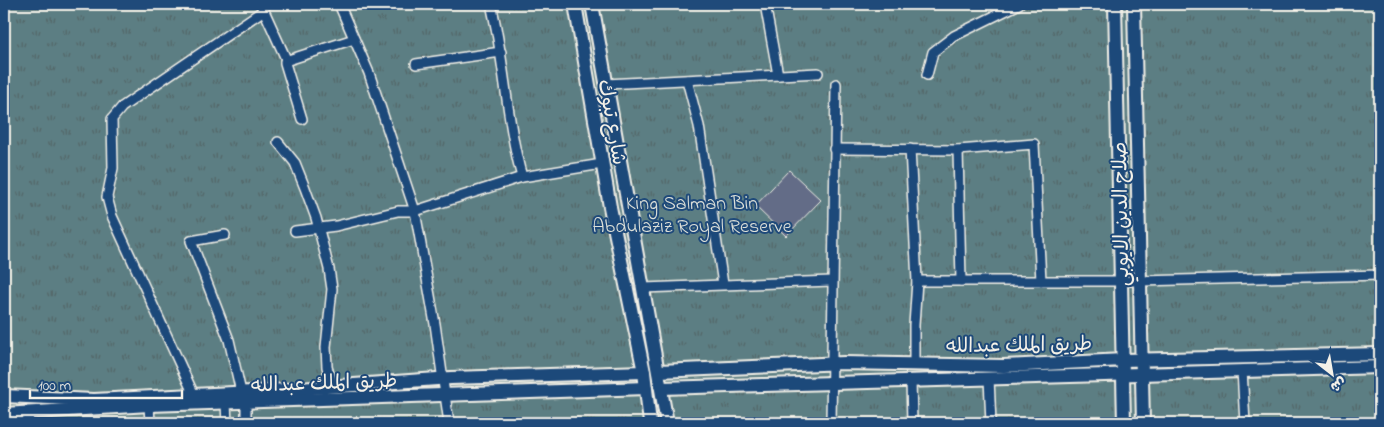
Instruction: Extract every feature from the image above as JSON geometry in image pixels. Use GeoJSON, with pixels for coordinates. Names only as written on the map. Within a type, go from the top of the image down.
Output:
{"type":"FeatureCollection","features":[{"type":"Feature","properties":{"kind":"main road","name":"شارع تبوك"},"geometry":{"type":"LineString","coordinates":[[575,4],[602,164],[644,372],[650,423]]}},
{"type":"Feature","properties":{"kind":"main road","name":"شارع تبوك"},"geometry":{"type":"LineString","coordinates":[[592,4],[667,423]]}},
{"type":"Feature","properties":{"kind":"main road","name":"صلاح الدين الايوبي"},"geometry":{"type":"LineString","coordinates":[[1115,4],[1124,423]]}},
{"type":"Feature","properties":{"kind":"main road","name":"صلاح الدين الايوبي"},"geometry":{"type":"LineString","coordinates":[[1134,4],[1143,423]]}},
{"type":"Feature","properties":{"kind":"main road","name":"طريق الملك عبدالله"},"geometry":{"type":"LineString","coordinates":[[659,371],[833,364],[1004,366],[1142,359],[1380,354]]}},
{"type":"Feature","properties":{"kind":"main road","name":"طريق الملك عبدالله"},"geometry":{"type":"LineString","coordinates":[[662,388],[1142,372],[1380,367]]}},
{"type":"Feature","properties":{"kind":"main road","name":"طريق الملك عبدالله"},"geometry":{"type":"LineString","coordinates":[[4,414],[29,418],[149,405],[226,404],[243,398],[332,386],[443,379],[644,372]]}},
{"type":"Feature","properties":{"kind":"main road","name":"طريق الملك عبدالله"},"geometry":{"type":"LineString","coordinates":[[4,396],[94,400],[194,395],[243,398],[445,396],[646,388]]}},
{"type":"Feature","properties":{"kind":"street"},"geometry":{"type":"LineString","coordinates":[[339,4],[400,161],[415,210],[449,423]]}},
{"type":"Feature","properties":{"kind":"street"},"geometry":{"type":"LineString","coordinates":[[490,4],[501,52],[507,108],[522,177]]}},
{"type":"Feature","properties":{"kind":"street"},"geometry":{"type":"LineString","coordinates":[[765,4],[778,75]]}},
{"type":"Feature","properties":{"kind":"street"},"geometry":{"type":"LineString","coordinates":[[926,75],[933,52],[954,36],[1019,4]]}},
{"type":"Feature","properties":{"kind":"street"},"geometry":{"type":"LineString","coordinates":[[194,395],[112,216],[107,197],[113,168],[112,119],[122,107],[262,7],[286,61],[302,119]]}},
{"type":"Feature","properties":{"kind":"street"},"geometry":{"type":"LineString","coordinates":[[286,61],[354,39]]}},
{"type":"Feature","properties":{"kind":"street"},"geometry":{"type":"LineString","coordinates":[[416,64],[501,52]]}},
{"type":"Feature","properties":{"kind":"street"},"geometry":{"type":"LineString","coordinates":[[606,84],[818,73]]}},
{"type":"Feature","properties":{"kind":"street"},"geometry":{"type":"LineString","coordinates":[[687,80],[699,126],[723,284]]}},
{"type":"Feature","properties":{"kind":"street"},"geometry":{"type":"LineString","coordinates":[[831,423],[836,84]]}},
{"type":"Feature","properties":{"kind":"street"},"geometry":{"type":"LineString","coordinates":[[278,142],[294,162],[319,229],[332,289],[326,347],[327,367],[332,386]]}},
{"type":"Feature","properties":{"kind":"street"},"geometry":{"type":"LineString","coordinates":[[834,149],[958,150],[1034,144],[1041,281]]}},
{"type":"Feature","properties":{"kind":"street"},"geometry":{"type":"LineString","coordinates":[[910,149],[917,281],[914,364]]}},
{"type":"Feature","properties":{"kind":"street"},"geometry":{"type":"LineString","coordinates":[[958,150],[961,281]]}},
{"type":"Feature","properties":{"kind":"street"},"geometry":{"type":"LineString","coordinates":[[295,231],[319,229],[398,211],[415,210],[522,177],[602,164]]}},
{"type":"Feature","properties":{"kind":"street"},"geometry":{"type":"LineString","coordinates":[[226,235],[191,241],[229,340],[243,398],[246,423]]}},
{"type":"Feature","properties":{"kind":"street"},"geometry":{"type":"LineString","coordinates":[[917,281],[1140,281],[1380,275]]}},
{"type":"Feature","properties":{"kind":"street"},"geometry":{"type":"LineString","coordinates":[[643,288],[832,281]]}},
{"type":"Feature","properties":{"kind":"street"},"geometry":{"type":"LineString","coordinates":[[1242,370],[1245,423]]}},
{"type":"Feature","properties":{"kind":"street"},"geometry":{"type":"LineString","coordinates":[[989,378],[991,423]]}},
{"type":"Feature","properties":{"kind":"street"},"geometry":{"type":"LineString","coordinates":[[911,380],[912,423]]}},
{"type":"Feature","properties":{"kind":"street"},"geometry":{"type":"LineString","coordinates":[[226,404],[228,423]]}},
{"type":"Feature","properties":{"kind":"street"},"geometry":{"type":"LineString","coordinates":[[149,405],[150,423]]}},
{"type":"Feature","properties":{"kind":"green space","name":"King Salman Bin Abdulaziz Royal Reserve"},"geometry":{"type":"Polygon","coordinates":[[[4,4],[1380,4],[1380,423],[4,423],[4,4]]]}},
{"type":"Feature","properties":{"kind":"building"},"geometry":{"type":"Polygon","coordinates":[[[789,170],[821,200],[786,236],[755,206],[789,170]]]}}]}
